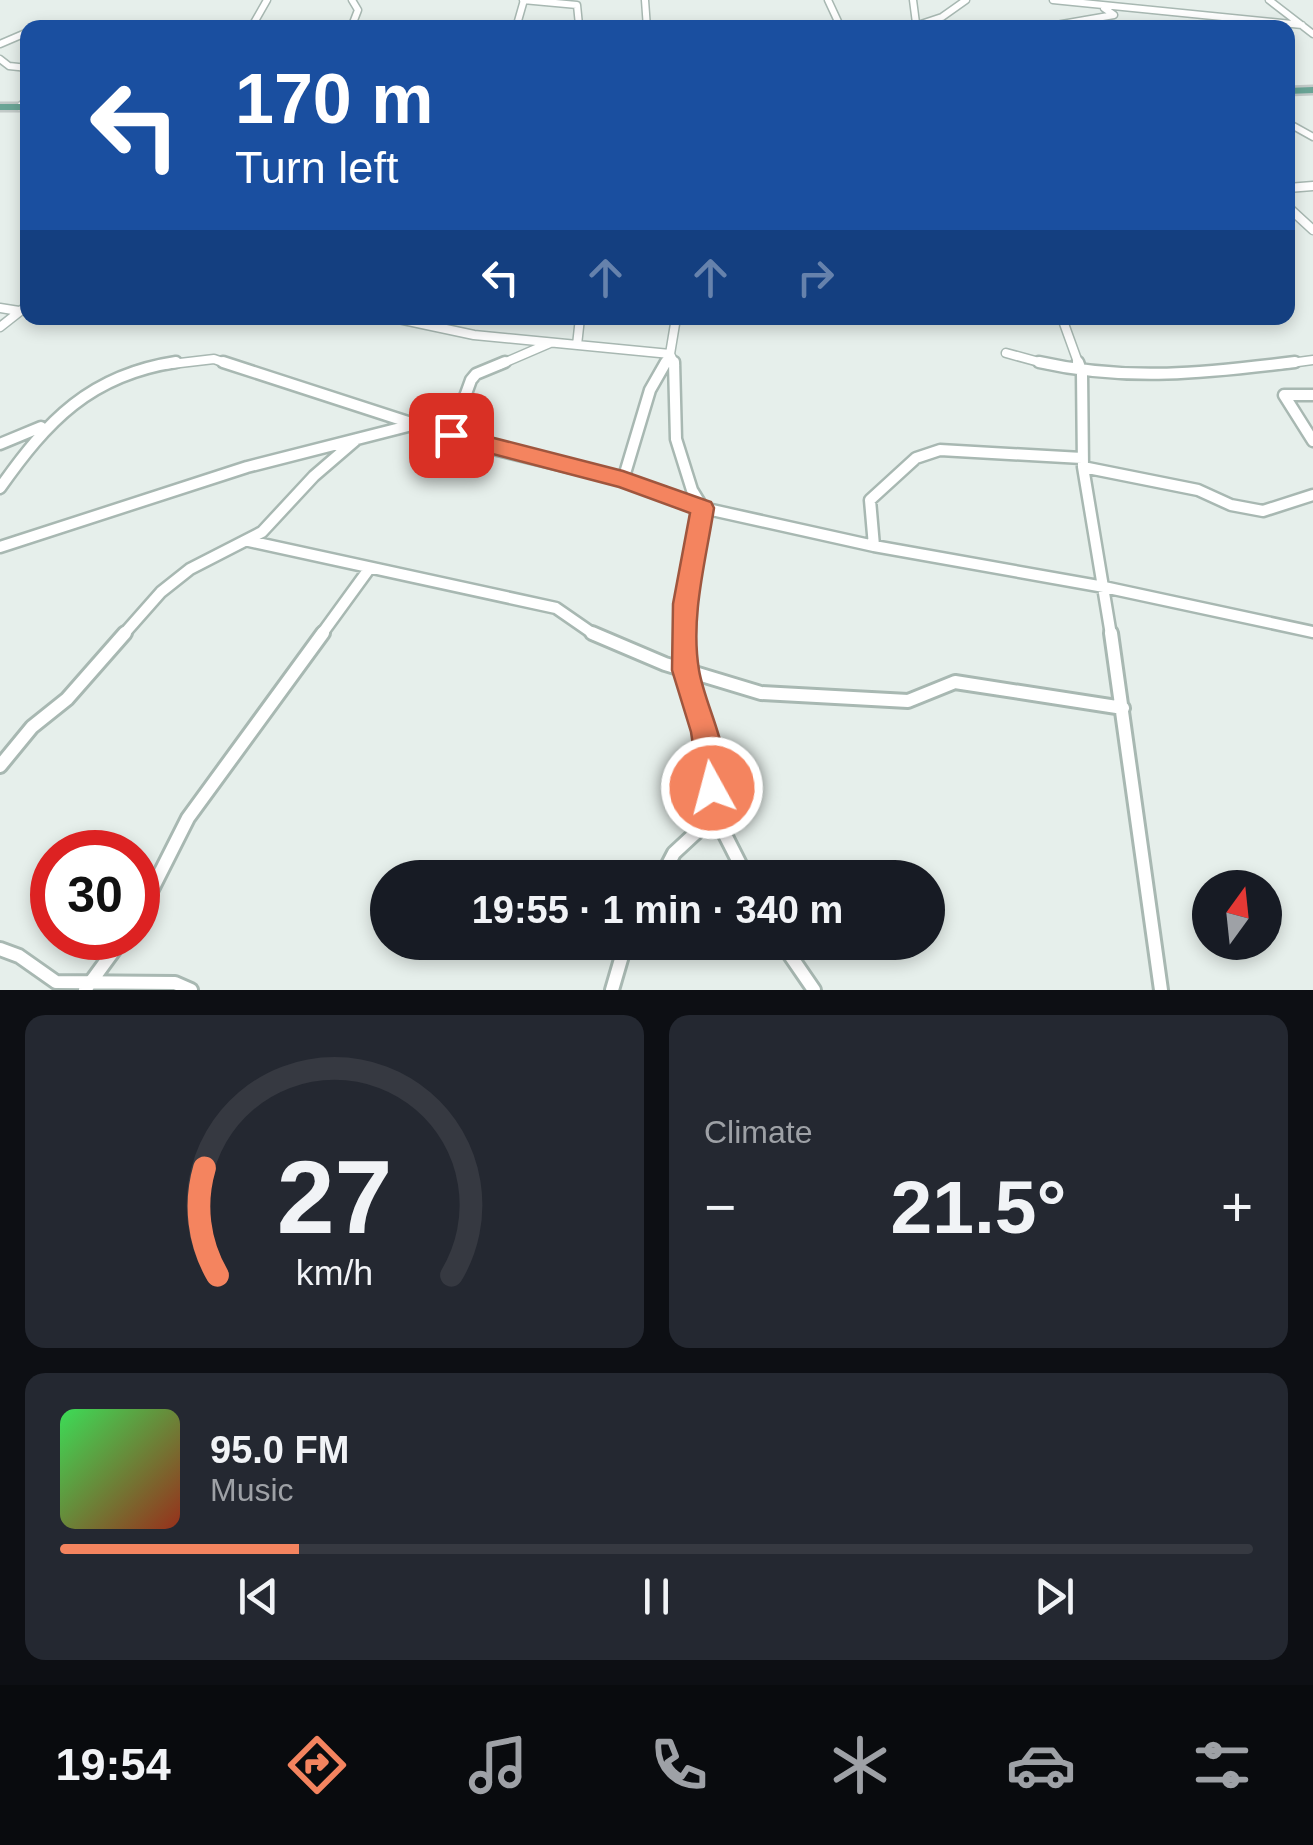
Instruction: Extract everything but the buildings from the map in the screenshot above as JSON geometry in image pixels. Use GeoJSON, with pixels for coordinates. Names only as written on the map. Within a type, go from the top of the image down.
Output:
{"type":"FeatureCollection","features":[{"type":"Feature","properties":{"kind":"street"},"geometry":{"type":"LineString","coordinates":[[524,0],[577,5],[578,20]]}},
{"type":"Feature","properties":{"kind":"street"},"geometry":{"type":"LineString","coordinates":[[940,20],[952,4],[966,0]]}},
{"type":"Feature","properties":{"kind":"street"},"geometry":{"type":"LineString","coordinates":[[1054,0],[1253,20]]}},
{"type":"Feature","properties":{"kind":"street"},"geometry":{"type":"LineString","coordinates":[[1268,2],[1294,20]]}},
{"type":"Feature","properties":{"kind":"street"},"geometry":{"type":"LineString","coordinates":[[1095,20],[1114,15],[1100,6]]}},
{"type":"Feature","properties":{"kind":"street"},"geometry":{"type":"LineString","coordinates":[[931,20],[942,17]]}},
{"type":"Feature","properties":{"kind":"street"},"geometry":{"type":"LineString","coordinates":[[1295,21],[1313,34]]}},
{"type":"Feature","properties":{"kind":"street"},"geometry":{"type":"LineString","coordinates":[[1295,25],[1302,26]]}},
{"type":"Feature","properties":{"kind":"street"},"geometry":{"type":"LineString","coordinates":[[0,327],[20,311]]}},
{"type":"Feature","properties":{"kind":"street"},"geometry":{"type":"LineString","coordinates":[[429,325],[474,334],[670,354]]}},
{"type":"Feature","properties":{"kind":"street"},"geometry":{"type":"LineString","coordinates":[[577,345],[579,325]]}},
{"type":"Feature","properties":{"kind":"street"},"geometry":{"type":"LineString","coordinates":[[623,480],[650,390],[670,354],[675,325]]}},
{"type":"Feature","properties":{"kind":"street"},"geometry":{"type":"LineString","coordinates":[[1065,325],[1082,373],[1083,462],[1123,708],[1162,990]]}},
{"type":"Feature","properties":{"kind":"street"},"geometry":{"type":"LineString","coordinates":[[451,435],[458,424],[468,383],[476,374],[550,343]]}},
{"type":"Feature","properties":{"kind":"street"},"geometry":{"type":"LineString","coordinates":[[1006,353],[1082,373],[1194,375],[1313,360]]}},
{"type":"Feature","properties":{"kind":"street"},"geometry":{"type":"LineString","coordinates":[[670,354],[675,365],[676,438],[692,490],[702,508],[686,604],[686,670],[705,732],[715,815],[738,860]]}},
{"type":"Feature","properties":{"kind":"street"},"geometry":{"type":"LineString","coordinates":[[0,444],[49,423],[91,392],[120,378],[191,358],[214,359],[451,435],[623,480],[702,508],[874,546],[1104,586],[1313,632]]}},
{"type":"Feature","properties":{"kind":"street"},"geometry":{"type":"LineString","coordinates":[[1313,395],[1284,395],[1313,442]]}},
{"type":"Feature","properties":{"kind":"street"},"geometry":{"type":"LineString","coordinates":[[0,488],[49,423]]}},
{"type":"Feature","properties":{"kind":"street"},"geometry":{"type":"LineString","coordinates":[[0,547],[247,467],[418,424]]}},
{"type":"Feature","properties":{"kind":"street"},"geometry":{"type":"LineString","coordinates":[[0,766],[32,728],[66,700],[161,592],[190,569],[249,541],[356,439]]}},
{"type":"Feature","properties":{"kind":"street"},"geometry":{"type":"LineString","coordinates":[[874,546],[870,500],[916,458],[940,450],[1083,462],[1198,490],[1230,505],[1264,511],[1313,494]]}},
{"type":"Feature","properties":{"kind":"street"},"geometry":{"type":"LineString","coordinates":[[249,541],[556,608],[599,638],[761,693],[908,701],[955,682],[1123,708]]}},
{"type":"Feature","properties":{"kind":"street"},"geometry":{"type":"LineString","coordinates":[[160,873],[188,818],[369,569]]}},
{"type":"Feature","properties":{"kind":"street"},"geometry":{"type":"LineString","coordinates":[[670,860],[715,815]]}},
{"type":"Feature","properties":{"kind":"street"},"geometry":{"type":"LineString","coordinates":[[0,949],[19,956],[56,982],[89,986],[174,983],[191,990]]}},
{"type":"Feature","properties":{"kind":"street"},"geometry":{"type":"LineString","coordinates":[[89,986],[107,960]]}},
{"type":"Feature","properties":{"kind":"street"},"geometry":{"type":"LineString","coordinates":[[612,990],[621,960]]}},
{"type":"Feature","properties":{"kind":"street"},"geometry":{"type":"LineString","coordinates":[[793,960],[814,990]]}},
{"type":"Feature","properties":{"kind":"route"},"geometry":{"type":"LineString","coordinates":[[451,435],[485,447],[623,480],[702,508],[686,604],[686,670],[705,732],[712,788]]}}]}
